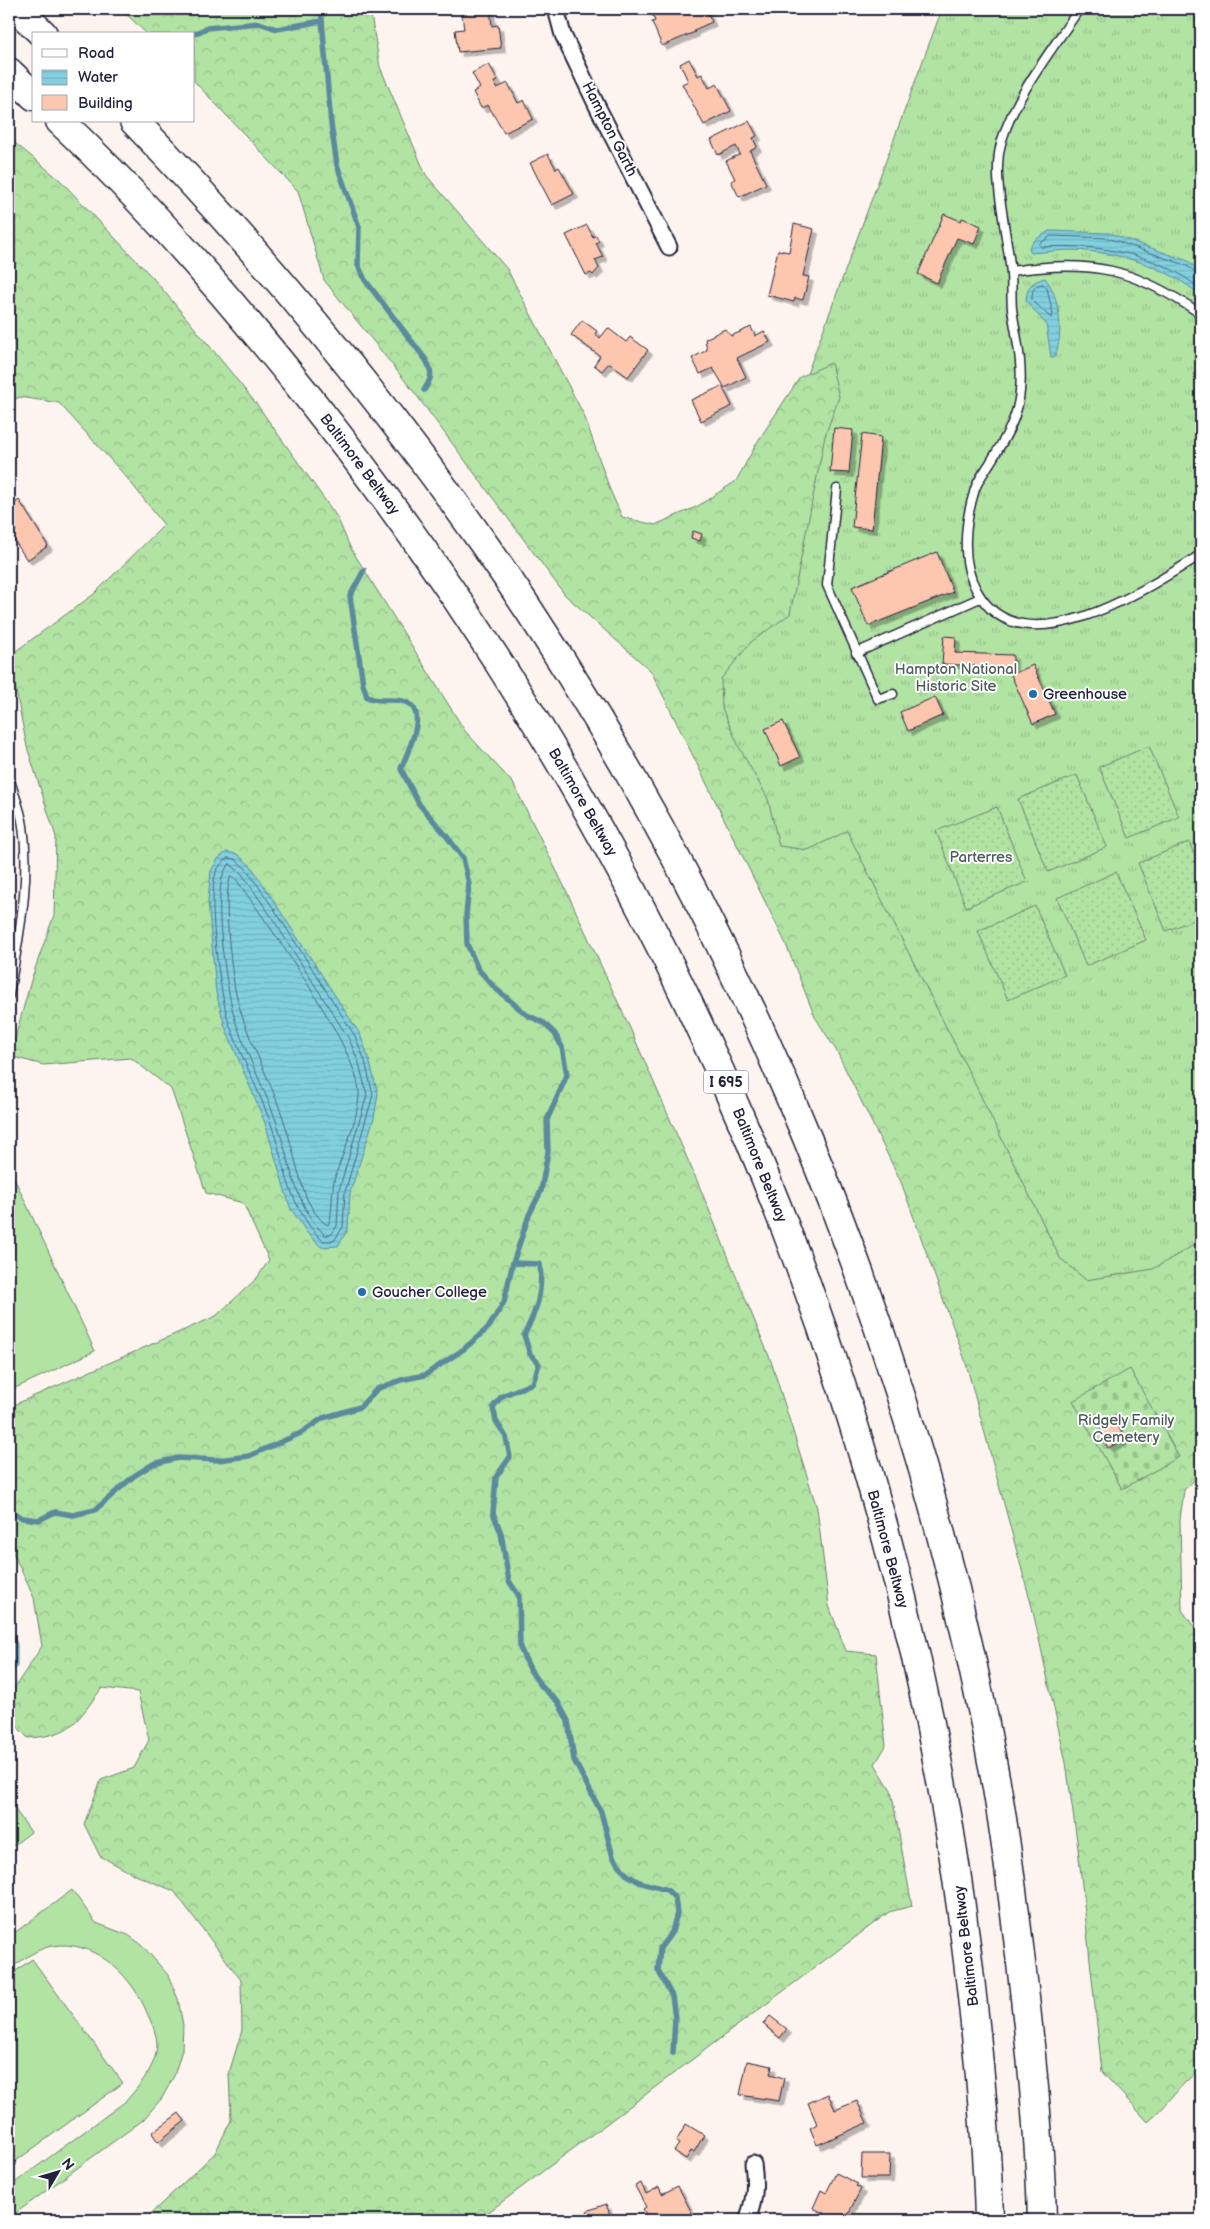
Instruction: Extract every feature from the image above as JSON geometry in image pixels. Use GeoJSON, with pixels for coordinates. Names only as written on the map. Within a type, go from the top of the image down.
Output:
{"type":"FeatureCollection","features":[{"type":"Feature","properties":{"kind":"highway"},"geometry":{"type":"LineString","coordinates":[[17,9],[41,32]]}},
{"type":"Feature","properties":{"kind":"highway"},"geometry":{"type":"LineString","coordinates":[[9,72],[32,94]]}},
{"type":"Feature","properties":{"kind":"highway","name":"Baltimore Beltway"},"geometry":{"type":"LineString","coordinates":[[61,122],[170,234],[260,338],[357,458],[444,578],[527,706],[593,818],[650,924],[722,1072],[774,1194],[821,1321],[862,1451],[899,1585],[946,1800],[959,1883],[979,2056],[989,2220]]}},
{"type":"Feature","properties":{"kind":"highway"},"geometry":{"type":"LineString","coordinates":[[135,122],[208,198],[300,303],[398,426],[487,549],[573,679],[640,793],[695,896],[768,1048],[821,1173],[870,1304],[912,1436],[949,1570],[997,1787],[1010,1876],[1030,2045],[1042,2220]]}},
{"type":"Feature","properties":{"kind":"street","name":"Hampton Garth"},"geometry":{"type":"LineString","coordinates":[[556,9],[563,35],[669,247]]}},
{"type":"Feature","properties":{"kind":"street"},"geometry":{"type":"LineString","coordinates":[[747,2220],[753,2204],[756,2187],[754,2164]]}},
{"type":"Feature","properties":{"kind":"lane"},"geometry":{"type":"LineString","coordinates":[[1079,9],[1014,109],[1001,142],[997,178],[1011,271],[1012,309],[1022,364],[1020,394],[1013,425],[975,488],[967,529],[966,558],[972,584],[980,598],[994,612],[1008,621],[1031,625],[1055,623],[1116,605],[1197,557]]}},
{"type":"Feature","properties":{"kind":"lane"},"geometry":{"type":"LineString","coordinates":[[1011,271],[1072,265],[1124,273],[1172,294],[1201,314]]}},
{"type":"Feature","properties":{"kind":"lane"},"geometry":{"type":"LineString","coordinates":[[838,489],[827,585],[856,653],[878,698],[893,694]]}},
{"type":"Feature","properties":{"kind":"lane"},"geometry":{"type":"LineString","coordinates":[[856,653],[980,598]]}},
{"type":"Feature","properties":{"kind":"lane"},"geometry":{"type":"LineString","coordinates":[[9,778],[23,824],[27,861],[24,898],[9,995]]}},
{"type":"Feature","properties":{"kind":"green space"},"geometry":{"type":"Polygon","coordinates":[[[121,9],[370,9],[380,67],[426,175],[507,269],[584,415],[610,490],[622,517],[655,525],[698,506],[736,481],[758,441],[800,377],[831,363],[839,397],[825,436],[790,614],[751,642],[721,679],[722,708],[739,747],[768,799],[779,846],[808,850],[847,831],[971,1076],[1060,1258],[1086,1280],[1153,1269],[1201,1241],[1201,1474],[1184,1490],[1180,1520],[1182,1610],[1201,1637],[1201,2069],[1148,2122],[1102,2072],[1078,1848],[1066,1763],[1032,1607],[965,1360],[901,1182],[836,1050],[815,1017],[785,942],[651,671],[565,595],[414,392],[324,280],[298,191],[195,82],[195,32],[145,32],[121,9]]]}},
{"type":"Feature","properties":{"kind":"green space","name":"Hampton National Historic Site"},"geometry":{"type":"Polygon","coordinates":[[[942,9],[1201,9],[1201,1447],[1119,1497],[689,693],[942,9]]]}},
{"type":"Feature","properties":{"kind":"green space","name":"Goucher College"},"geometry":{"type":"Polygon","coordinates":[[[9,138],[60,180],[153,278],[258,406],[337,517],[350,547],[465,731],[513,783],[566,890],[630,1028],[698,1183],[771,1361],[817,1508],[829,1606],[846,1651],[876,1654],[886,1746],[875,1764],[891,1790],[912,1906],[889,1912],[478,2220],[144,2220],[215,2153],[231,2120],[229,2073],[242,2030],[241,1980],[174,1891],[133,1874],[100,1856],[84,1824],[101,1780],[134,1768],[149,1740],[138,1692],[102,1688],[72,1725],[55,1734],[28,1738],[9,1718],[9,1696],[42,1646],[34,1598],[9,1544],[9,1407],[216,1316],[257,1278],[269,1260],[243,1203],[206,1193],[171,1089],[131,1058],[43,1065],[10,1056],[32,977],[54,915],[56,837],[27,747],[9,656],[94,594],[164,525],[128,479],[59,403],[20,397],[9,402],[9,138]]]}},
{"type":"Feature","properties":{"kind":"green space"},"geometry":{"type":"Polygon","coordinates":[[[1149,746],[1179,817],[1129,838],[1099,767],[1149,746]]]}},
{"type":"Feature","properties":{"kind":"green space","name":"Parterres"},"geometry":{"type":"Polygon","coordinates":[[[1077,775],[1107,847],[1048,872],[1018,799],[1077,775]]]}},
{"type":"Feature","properties":{"kind":"green space","name":"Parterres"},"geometry":{"type":"Polygon","coordinates":[[[997,807],[1027,882],[966,907],[936,831],[997,807]]]}},
{"type":"Feature","properties":{"kind":"green space"},"geometry":{"type":"Polygon","coordinates":[[[1189,842],[1201,870],[1201,917],[1166,931],[1138,863],[1189,842]]]}},
{"type":"Feature","properties":{"kind":"green space"},"geometry":{"type":"Polygon","coordinates":[[[1116,872],[1146,940],[1086,966],[1057,898],[1116,872]]]}},
{"type":"Feature","properties":{"kind":"green space"},"geometry":{"type":"Polygon","coordinates":[[[1035,906],[1065,975],[1008,1000],[978,931],[1035,906]]]}},
{"type":"Feature","properties":{"kind":"green space"},"geometry":{"type":"Polygon","coordinates":[[[9,1167],[95,1351],[9,1391],[9,1167]]]}},
{"type":"Feature","properties":{"kind":"green space","name":"Ridgely Family Cemetery"},"geometry":{"type":"Polygon","coordinates":[[[1130,1369],[1179,1457],[1122,1489],[1073,1401],[1130,1369]]]}},
{"type":"Feature","properties":{"kind":"green space"},"geometry":{"type":"Polygon","coordinates":[[[9,1801],[31,1832],[9,1849],[9,1801]]]}},
{"type":"Feature","properties":{"kind":"green space"},"geometry":{"type":"Polygon","coordinates":[[[72,1890],[96,1923],[128,1935],[141,1944],[168,1975],[178,1999],[183,2025],[182,2050],[174,2076],[162,2098],[143,2120],[9,2218],[9,2187],[126,2101],[146,2076],[156,2053],[157,2040],[154,2030],[137,1993],[118,1970],[94,1953],[67,1945],[46,1947],[35,1952],[9,1970],[9,1937],[72,1890]]]}},
{"type":"Feature","properties":{"kind":"green space"},"geometry":{"type":"Polygon","coordinates":[[[32,1959],[123,2083],[9,2166],[9,1976],[32,1959]]]}},
{"type":"Feature","properties":{"kind":"water"},"geometry":{"type":"Polygon","coordinates":[[[1049,231],[1109,233],[1188,261],[1201,272],[1201,296],[1173,276],[1141,262],[1090,251],[1073,250],[1031,253],[1029,247],[1035,240],[1049,231]]]}},
{"type":"Feature","properties":{"kind":"water"},"geometry":{"type":"Polygon","coordinates":[[[1045,278],[1054,295],[1060,326],[1058,347],[1055,356],[1051,357],[1046,324],[1026,301],[1027,292],[1031,285],[1045,278]]]}},
{"type":"Feature","properties":{"kind":"water"},"geometry":{"type":"Polygon","coordinates":[[[226,852],[237,854],[251,866],[360,1034],[369,1059],[378,1094],[374,1118],[350,1193],[348,1229],[338,1246],[321,1247],[307,1233],[290,1207],[265,1123],[225,1027],[216,992],[208,900],[211,871],[218,859],[226,852]]]}},
{"type":"Feature","properties":{"kind":"water"},"geometry":{"type":"Polygon","coordinates":[[[9,1626],[17,1644],[17,1667],[9,1673],[9,1626]]]}},
{"type":"Feature","properties":{"kind":"building"},"geometry":{"type":"Polygon","coordinates":[[[461,9],[490,9],[492,26],[498,25],[501,48],[458,52],[455,30],[464,29],[461,9]]]}},
{"type":"Feature","properties":{"kind":"building"},"geometry":{"type":"Polygon","coordinates":[[[650,9],[706,9],[712,22],[694,30],[695,32],[662,46],[652,22],[655,21],[650,9]]]}},
{"type":"Feature","properties":{"kind":"building"},"geometry":{"type":"Polygon","coordinates":[[[689,59],[698,76],[702,74],[709,88],[717,84],[731,111],[704,125],[682,84],[688,81],[680,64],[689,59]]]}},
{"type":"Feature","properties":{"kind":"building"},"geometry":{"type":"Polygon","coordinates":[[[489,64],[498,81],[494,82],[497,88],[508,83],[518,103],[524,100],[533,119],[504,133],[488,105],[481,108],[473,92],[480,88],[472,73],[489,64]]]}},
{"type":"Feature","properties":{"kind":"building"},"geometry":{"type":"Polygon","coordinates":[[[749,121],[757,136],[753,138],[757,147],[750,151],[766,184],[739,197],[731,181],[735,179],[726,161],[740,154],[736,146],[718,155],[711,140],[749,121]]]}},
{"type":"Feature","properties":{"kind":"building"},"geometry":{"type":"Polygon","coordinates":[[[548,154],[556,169],[559,167],[574,194],[552,205],[530,163],[548,154]]]}},
{"type":"Feature","properties":{"kind":"building"},"geometry":{"type":"Polygon","coordinates":[[[944,214],[961,221],[962,218],[981,226],[974,244],[957,238],[937,283],[918,274],[944,214]]]}},
{"type":"Feature","properties":{"kind":"building"},"geometry":{"type":"Polygon","coordinates":[[[794,224],[814,229],[803,276],[809,277],[803,300],[795,298],[794,302],[767,295],[778,250],[789,252],[794,224]]]}},
{"type":"Feature","properties":{"kind":"building"},"geometry":{"type":"Polygon","coordinates":[[[587,225],[593,237],[596,235],[599,241],[596,243],[603,257],[595,260],[599,268],[593,275],[591,273],[586,275],[566,235],[587,225]]]}},
{"type":"Feature","properties":{"kind":"building"},"geometry":{"type":"Polygon","coordinates":[[[582,320],[597,331],[595,334],[600,338],[608,328],[626,342],[630,337],[648,350],[628,377],[610,364],[602,371],[594,365],[600,356],[571,335],[582,320]]]}},
{"type":"Feature","properties":{"kind":"building"},"geometry":{"type":"Polygon","coordinates":[[[751,327],[755,336],[764,331],[770,342],[737,358],[746,377],[725,388],[713,368],[700,374],[692,358],[707,350],[705,339],[725,329],[731,336],[751,327]]]}},
{"type":"Feature","properties":{"kind":"building"},"geometry":{"type":"Polygon","coordinates":[[[722,386],[732,406],[701,421],[691,400],[722,386]]]}},
{"type":"Feature","properties":{"kind":"building"},"geometry":{"type":"Polygon","coordinates":[[[834,428],[853,430],[849,473],[830,472],[834,428]]]}},
{"type":"Feature","properties":{"kind":"building"},"geometry":{"type":"Polygon","coordinates":[[[862,434],[881,437],[872,529],[852,527],[862,434]]]}},
{"type":"Feature","properties":{"kind":"building"},"geometry":{"type":"Polygon","coordinates":[[[19,500],[48,546],[27,560],[9,532],[9,507],[19,500]]]}},
{"type":"Feature","properties":{"kind":"building"},"geometry":{"type":"Polygon","coordinates":[[[693,531],[702,534],[700,541],[691,538],[693,531]]]}},
{"type":"Feature","properties":{"kind":"building"},"geometry":{"type":"Polygon","coordinates":[[[937,552],[953,592],[868,626],[852,587],[937,552]]]}},
{"type":"Feature","properties":{"kind":"building","name":"Greenhouse"},"geometry":{"type":"Polygon","coordinates":[[[944,636],[956,637],[955,653],[1013,655],[1013,668],[942,664],[944,636]]]}},
{"type":"Feature","properties":{"kind":"building","name":"Greenhouse"},"geometry":{"type":"Polygon","coordinates":[[[1033,665],[1055,714],[1033,724],[1011,675],[1033,665]]]}},
{"type":"Feature","properties":{"kind":"building"},"geometry":{"type":"Polygon","coordinates":[[[935,697],[943,715],[908,731],[900,712],[935,697]]]}},
{"type":"Feature","properties":{"kind":"building"},"geometry":{"type":"Polygon","coordinates":[[[783,721],[800,757],[781,766],[765,729],[783,721]]]}},
{"type":"Feature","properties":{"kind":"building"},"geometry":{"type":"Polygon","coordinates":[[[1116,1422],[1125,1439],[1108,1448],[1099,1431],[1116,1422]]]}},
{"type":"Feature","properties":{"kind":"building"},"geometry":{"type":"Polygon","coordinates":[[[1197,1560],[1201,1561],[1201,1572],[1195,1570],[1197,1560]]]}},
{"type":"Feature","properties":{"kind":"building"},"geometry":{"type":"Polygon","coordinates":[[[770,2016],[787,2029],[780,2038],[763,2024],[770,2016]]]}},
{"type":"Feature","properties":{"kind":"building"},"geometry":{"type":"Polygon","coordinates":[[[747,2061],[772,2066],[770,2074],[784,2078],[779,2101],[740,2095],[747,2061]]]}},
{"type":"Feature","properties":{"kind":"building"},"geometry":{"type":"Polygon","coordinates":[[[828,2094],[835,2110],[857,2101],[867,2123],[817,2145],[810,2128],[817,2124],[808,2103],[828,2094]]]}},
{"type":"Feature","properties":{"kind":"building"},"geometry":{"type":"Polygon","coordinates":[[[179,2113],[185,2121],[158,2142],[152,2133],[179,2113]]]}},
{"type":"Feature","properties":{"kind":"building"},"geometry":{"type":"Polygon","coordinates":[[[686,2124],[704,2135],[694,2152],[691,2151],[686,2159],[674,2151],[679,2144],[676,2142],[686,2124]]]}},
{"type":"Feature","properties":{"kind":"building"},"geometry":{"type":"Polygon","coordinates":[[[862,2154],[890,2154],[889,2178],[861,2178],[862,2154]]]}},
{"type":"Feature","properties":{"kind":"building"},"geometry":{"type":"Polygon","coordinates":[[[836,2173],[858,2184],[856,2186],[861,2189],[845,2220],[838,2220],[813,2208],[821,2190],[826,2193],[836,2173]]]}},
{"type":"Feature","properties":{"kind":"building"},"geometry":{"type":"Polygon","coordinates":[[[641,2183],[646,2194],[659,2187],[662,2194],[678,2186],[694,2217],[687,2220],[674,2220],[672,2217],[666,2220],[649,2220],[643,2209],[646,2207],[635,2186],[641,2183]]]}},
{"type":"Feature","properties":{"kind":"building"},"geometry":{"type":"Polygon","coordinates":[[[606,2204],[612,2220],[585,2220],[590,2218],[587,2211],[606,2204]]]}},
{"type":"Feature","properties":{"kind":"waterway"},"geometry":{"type":"LineString","coordinates":[[321,9],[331,124],[337,165],[359,227],[358,265],[365,280],[426,360],[431,375],[424,390]]}},
{"type":"Feature","properties":{"kind":"waterway"},"geometry":{"type":"LineString","coordinates":[[195,34],[207,28],[259,23],[277,29],[322,21]]}},
{"type":"Feature","properties":{"kind":"waterway"},"geometry":{"type":"LineString","coordinates":[[364,570],[350,596],[363,684],[367,697],[376,700],[402,701],[411,705],[415,712],[415,731],[401,769],[419,804],[463,858],[469,884],[466,915],[467,944],[478,969],[495,988],[527,1015],[544,1023],[555,1034],[562,1047],[567,1075],[547,1120],[548,1152],[541,1191],[529,1215],[513,1263],[540,1264],[540,1293],[524,1335],[530,1354],[539,1364],[533,1383],[502,1396],[493,1407],[496,1421],[506,1437],[510,1457],[496,1477],[493,1513],[501,1533],[509,1581],[519,1596],[520,1648],[532,1673],[542,1687],[558,1702],[568,1721],[574,1760],[601,1812],[613,1857],[626,1874],[639,1882],[667,1890],[675,1898],[677,1913],[672,1932],[660,1948],[658,1970],[672,1996],[675,2018],[673,2053]]}},
{"type":"Feature","properties":{"kind":"waterway"},"geometry":{"type":"LineString","coordinates":[[9,1510],[22,1518],[39,1520],[55,1512],[73,1515],[95,1510],[134,1476],[153,1464],[178,1458],[218,1460],[249,1456],[301,1433],[323,1418],[360,1407],[377,1389],[401,1380],[425,1375],[464,1349],[489,1327],[504,1302],[513,1262]]}},
{"type":"Feature","properties":{"kind":"place","name":"Greenhouse"},"geometry":{"type":"Point","coordinates":[1033,694]}},
{"type":"Feature","properties":{"kind":"place","name":"Goucher College"},"geometry":{"type":"Point","coordinates":[362,1292]}}]}
